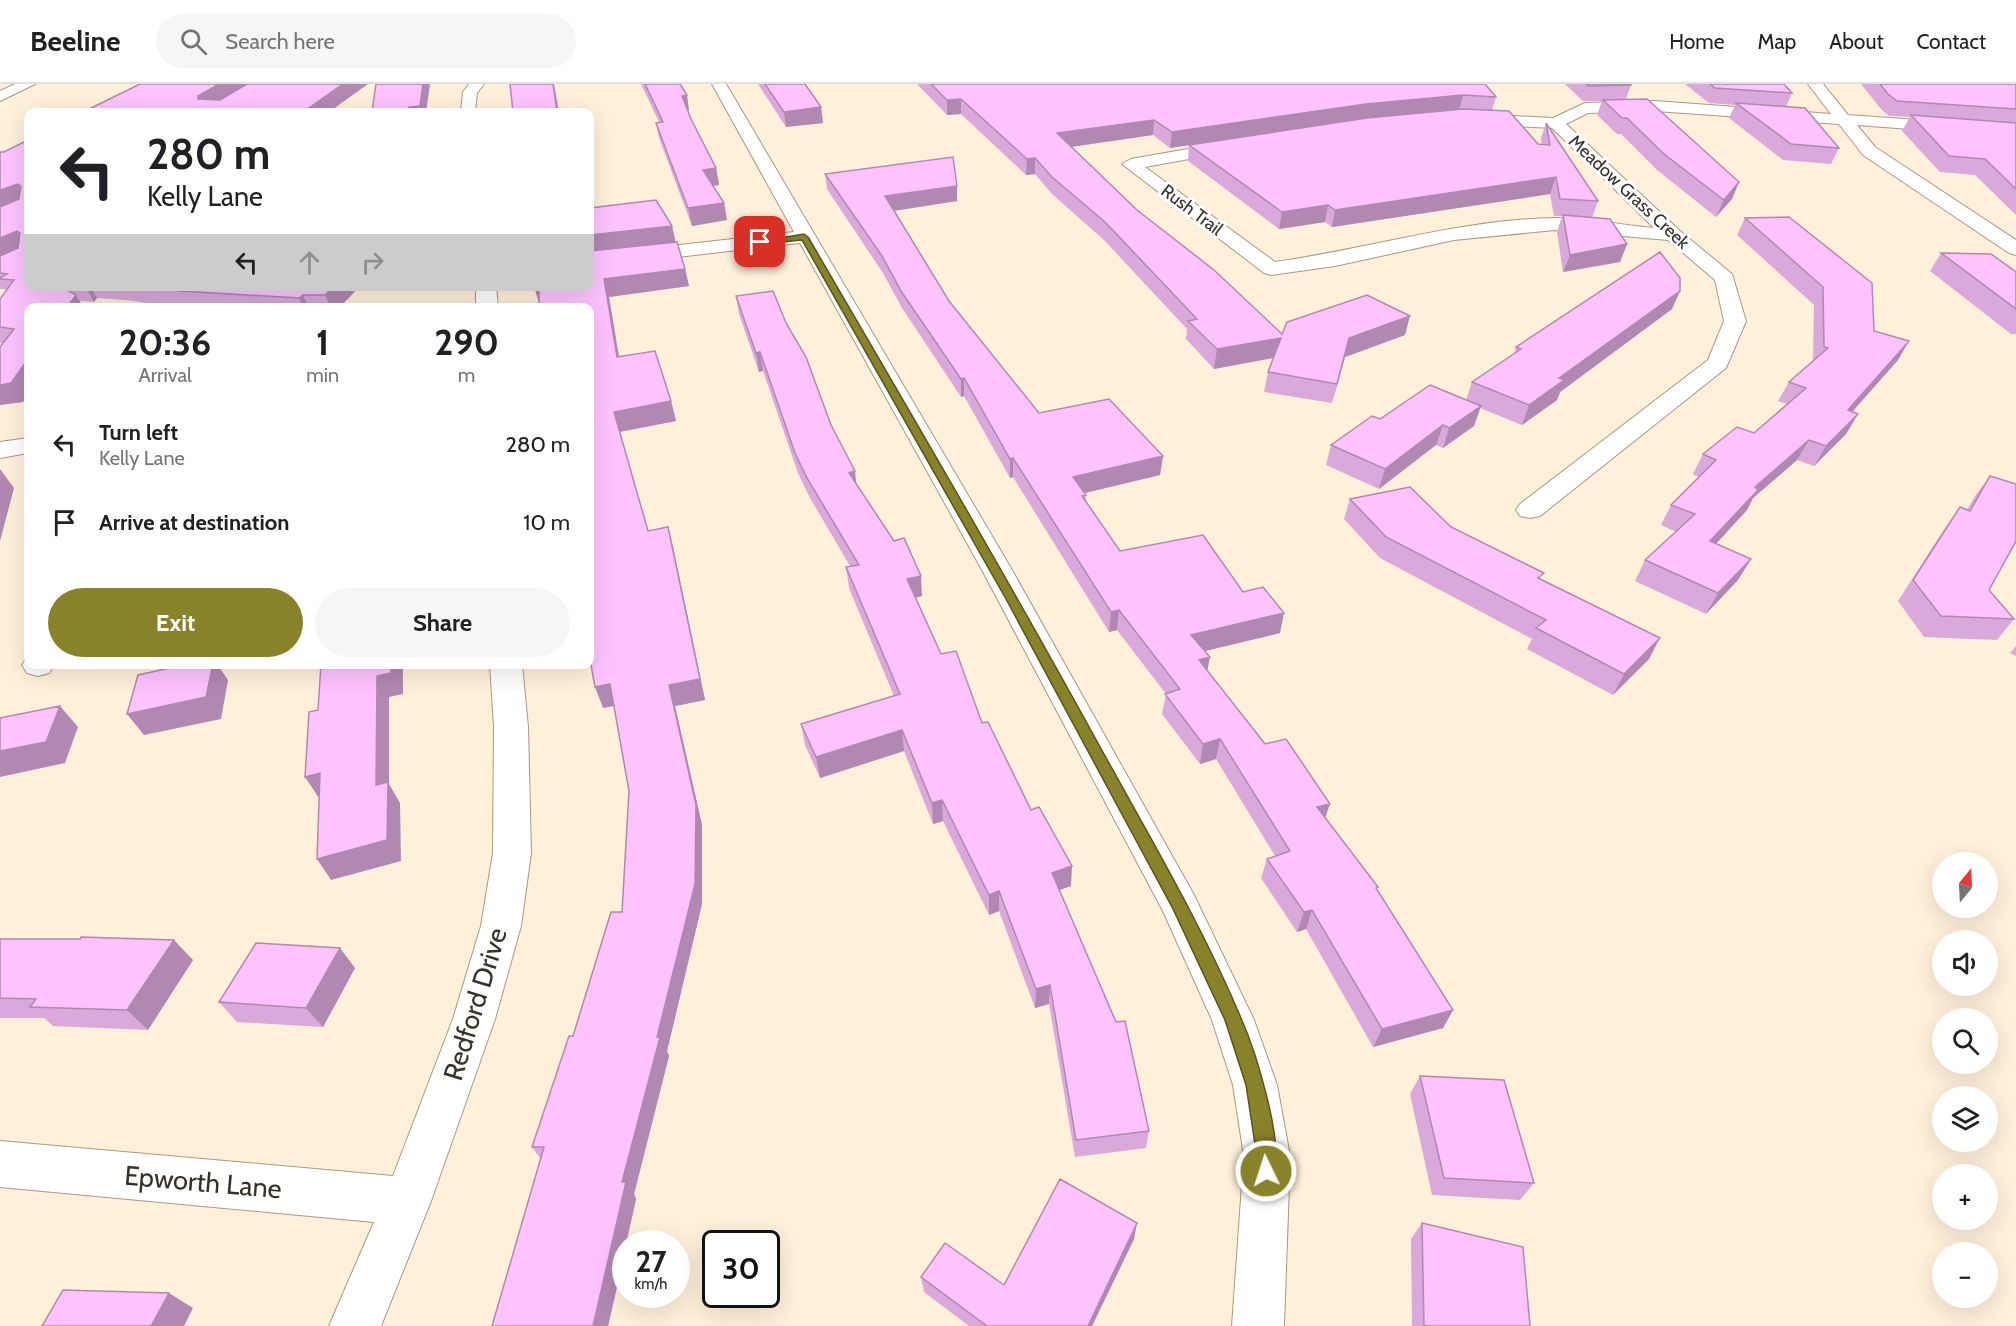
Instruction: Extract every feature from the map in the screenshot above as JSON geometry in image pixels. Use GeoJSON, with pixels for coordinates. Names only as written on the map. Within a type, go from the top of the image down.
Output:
{"type":"FeatureCollection","features":[{"type":"Feature","properties":{"kind":"street"},"geometry":{"type":"LineString","coordinates":[[0,96],[28,84]]}},
{"type":"Feature","properties":{"kind":"street"},"geometry":{"type":"LineString","coordinates":[[469,108],[471,92],[477,84]]}},
{"type":"Feature","properties":{"kind":"street"},"geometry":{"type":"LineString","coordinates":[[718,84],[997,570],[1180,906],[1233,1020],[1255,1085],[1267,1156],[1258,1326]]}},
{"type":"Feature","properties":{"kind":"street"},"geometry":{"type":"LineString","coordinates":[[1815,84],[1869,151],[2012,243]]}},
{"type":"Feature","properties":{"kind":"street","name":"Meadow Grass Creek"},"geometry":{"type":"LineString","coordinates":[[1530,510],[1718,363],[1735,321],[1725,278],[1673,235],[1556,123],[1585,108],[1655,106],[2016,132]]}},
{"type":"Feature","properties":{"kind":"street"},"geometry":{"type":"LineString","coordinates":[[1459,117],[1556,123]]}},
{"type":"Feature","properties":{"kind":"street","name":"Rush Trail"},"geometry":{"type":"LineString","coordinates":[[1247,143],[1131,164],[1271,269],[1335,260],[1454,234],[1555,224],[1673,235]]}},
{"type":"Feature","properties":{"kind":"street"},"geometry":{"type":"LineString","coordinates":[[594,261],[804,237]]}},
{"type":"Feature","properties":{"kind":"street"},"geometry":{"type":"LineString","coordinates":[[0,450],[24,447]]}},
{"type":"Feature","properties":{"kind":"street","name":"Redford Drive"},"geometry":{"type":"LineString","coordinates":[[355,1326],[407,1201],[476,1012],[501,926],[512,853],[511,727],[506,669]]}},
{"type":"Feature","properties":{"kind":"street","name":"Epworth Lane"},"geometry":{"type":"LineString","coordinates":[[0,1164],[407,1201]]}},
{"type":"Feature","properties":{"kind":"building"},"geometry":{"type":"Polygon","coordinates":[[[140,84],[219,84],[198,96],[198,99],[220,100],[247,84],[343,84],[309,108],[91,108],[140,84]]]}},
{"type":"Feature","properties":{"kind":"building"},"geometry":{"type":"Polygon","coordinates":[[[376,84],[423,84],[420,106],[373,108],[376,84]]]}},
{"type":"Feature","properties":{"kind":"building"},"geometry":{"type":"Polygon","coordinates":[[[510,84],[553,84],[556,108],[513,108],[510,84]]]}},
{"type":"Feature","properties":{"kind":"building"},"geometry":{"type":"Polygon","coordinates":[[[645,84],[680,84],[687,95],[682,96],[691,119],[716,168],[703,170],[724,203],[688,208],[656,123],[663,122],[645,84]]]}},
{"type":"Feature","properties":{"kind":"building"},"geometry":{"type":"Polygon","coordinates":[[[765,84],[805,84],[821,107],[784,112],[765,84]]]}},
{"type":"Feature","properties":{"kind":"building"},"geometry":{"type":"Polygon","coordinates":[[[931,84],[1485,84],[1496,97],[1463,95],[1366,104],[1172,132],[1154,120],[1057,133],[1137,210],[1214,270],[1282,334],[1287,322],[1367,295],[1410,316],[1349,338],[1337,384],[1268,372],[1281,338],[1217,349],[1188,321],[1197,319],[1105,222],[1052,177],[1035,158],[1027,159],[961,99],[947,100],[931,84]]]}},
{"type":"Feature","properties":{"kind":"building"},"geometry":{"type":"Polygon","coordinates":[[[1586,84],[1630,84],[1631,85],[1588,86],[1586,84]]]}},
{"type":"Feature","properties":{"kind":"building"},"geometry":{"type":"Polygon","coordinates":[[[1710,84],[1784,84],[1792,93],[1715,88],[1710,84]]]}},
{"type":"Feature","properties":{"kind":"building"},"geometry":{"type":"Polygon","coordinates":[[[1880,84],[2016,84],[2016,109],[1897,101],[1880,84]]]}},
{"type":"Feature","properties":{"kind":"building"},"geometry":{"type":"Polygon","coordinates":[[[1647,99],[1739,182],[1724,200],[1664,154],[1627,118],[1622,118],[1603,100],[1647,99]]]}},
{"type":"Feature","properties":{"kind":"building"},"geometry":{"type":"Polygon","coordinates":[[[1736,103],[1805,108],[1839,148],[1791,144],[1736,103]]]}},
{"type":"Feature","properties":{"kind":"building"},"geometry":{"type":"Polygon","coordinates":[[[1463,109],[1509,111],[1538,144],[1550,145],[1546,123],[1598,201],[1560,199],[1556,177],[1335,210],[1328,205],[1282,212],[1189,145],[1367,118],[1463,109]]]}},
{"type":"Feature","properties":{"kind":"building"},"geometry":{"type":"Polygon","coordinates":[[[1911,115],[2016,123],[2016,189],[1985,159],[1949,156],[1911,115]]]}},
{"type":"Feature","properties":{"kind":"building"},"geometry":{"type":"Polygon","coordinates":[[[24,142],[24,291],[69,291],[76,295],[70,303],[24,303],[24,365],[11,383],[0,385],[0,347],[14,329],[0,327],[0,299],[14,280],[0,279],[7,274],[0,273],[0,256],[18,248],[20,233],[17,231],[0,238],[0,207],[19,199],[21,186],[18,184],[0,190],[0,152],[24,142]]]}},
{"type":"Feature","properties":{"kind":"building"},"geometry":{"type":"Polygon","coordinates":[[[953,157],[957,186],[885,196],[949,301],[1039,413],[1109,399],[1163,456],[1073,477],[1086,495],[1082,496],[1120,551],[1203,535],[1243,592],[1263,587],[1284,613],[1191,635],[1210,657],[1199,660],[1265,744],[1286,739],[1330,804],[1317,807],[1378,887],[1376,888],[1453,1010],[1382,1029],[1312,910],[1304,912],[1267,859],[1290,851],[1220,739],[1203,744],[1165,694],[1180,689],[1119,610],[1111,612],[1013,458],[1010,459],[964,378],[961,379],[901,291],[882,256],[825,174],[953,157]]]}},
{"type":"Feature","properties":{"kind":"building"},"geometry":{"type":"Polygon","coordinates":[[[656,200],[672,226],[594,235],[594,208],[656,200]]]}},
{"type":"Feature","properties":{"kind":"building"},"geometry":{"type":"Polygon","coordinates":[[[1563,215],[1610,219],[1627,244],[1570,255],[1563,215]]]}},
{"type":"Feature","properties":{"kind":"building"},"geometry":{"type":"Polygon","coordinates":[[[1789,217],[1872,283],[1874,331],[1909,341],[1848,410],[1858,414],[1826,446],[1809,440],[1755,487],[1758,490],[1710,541],[1751,559],[1718,593],[1645,560],[1695,514],[1671,505],[1716,460],[1703,454],[1737,427],[1754,433],[1806,388],[1789,382],[1828,348],[1824,347],[1823,287],[1745,218],[1789,217]]]}},
{"type":"Feature","properties":{"kind":"building"},"geometry":{"type":"Polygon","coordinates":[[[677,242],[685,269],[604,279],[617,357],[655,351],[671,401],[614,412],[648,531],[668,527],[700,679],[669,685],[696,805],[695,884],[657,1037],[660,1037],[622,1182],[626,1182],[615,1230],[612,1230],[612,1243],[593,1326],[492,1326],[544,1147],[532,1147],[569,1036],[573,1036],[611,912],[622,912],[629,791],[610,684],[595,687],[592,669],[594,669],[594,303],[539,303],[539,291],[594,291],[594,251],[677,242]]]}},
{"type":"Feature","properties":{"kind":"building"},"geometry":{"type":"Polygon","coordinates":[[[1660,252],[1680,278],[1680,291],[1559,378],[1564,380],[1529,405],[1472,382],[1521,349],[1516,347],[1660,252]]]}},
{"type":"Feature","properties":{"kind":"building"},"geometry":{"type":"Polygon","coordinates":[[[1941,253],[1991,254],[2016,272],[2016,309],[1941,253]]]}},
{"type":"Feature","properties":{"kind":"building"},"geometry":{"type":"Polygon","coordinates":[[[180,291],[329,291],[325,295],[303,295],[299,298],[180,291]]]}},
{"type":"Feature","properties":{"kind":"building"},"geometry":{"type":"Polygon","coordinates":[[[773,291],[786,323],[806,357],[831,425],[855,471],[849,473],[894,541],[904,538],[921,576],[907,579],[941,654],[956,651],[982,723],[988,722],[1031,810],[1039,807],[1072,866],[1052,873],[1116,1022],[1125,1021],[1149,1131],[1076,1140],[1050,985],[1036,989],[999,891],[989,895],[942,800],[932,803],[902,730],[816,757],[801,724],[900,694],[846,567],[859,565],[807,478],[795,453],[760,352],[756,353],[736,296],[773,291]]]}},
{"type":"Feature","properties":{"kind":"building"},"geometry":{"type":"Polygon","coordinates":[[[1430,385],[1481,406],[1449,428],[1443,425],[1385,469],[1331,445],[1372,416],[1380,419],[1430,385]]]}},
{"type":"Feature","properties":{"kind":"building"},"geometry":{"type":"Polygon","coordinates":[[[1990,476],[2016,484],[2016,541],[1989,590],[2014,619],[1941,616],[1913,580],[1960,507],[1970,511],[1990,476]]]}},
{"type":"Feature","properties":{"kind":"building"},"geometry":{"type":"Polygon","coordinates":[[[1410,487],[1451,527],[1544,573],[1538,578],[1660,638],[1624,674],[1536,628],[1546,620],[1386,537],[1350,499],[1410,487]]]}},
{"type":"Feature","properties":{"kind":"building"},"geometry":{"type":"Polygon","coordinates":[[[165,669],[212,669],[206,697],[127,714],[138,675],[165,669]]]}},
{"type":"Feature","properties":{"kind":"building"},"geometry":{"type":"Polygon","coordinates":[[[321,669],[391,669],[391,673],[377,676],[376,785],[388,782],[387,840],[317,859],[320,773],[305,777],[309,712],[318,710],[321,669]]]}},
{"type":"Feature","properties":{"kind":"building"},"geometry":{"type":"Polygon","coordinates":[[[60,706],[46,742],[0,751],[0,718],[60,706]]]}},
{"type":"Feature","properties":{"kind":"building"},"geometry":{"type":"Polygon","coordinates":[[[81,937],[174,940],[127,1010],[30,1007],[36,999],[0,998],[0,939],[80,939],[81,937]]]}},
{"type":"Feature","properties":{"kind":"building"},"geometry":{"type":"Polygon","coordinates":[[[256,943],[340,948],[306,1008],[219,1002],[256,943]]]}},
{"type":"Feature","properties":{"kind":"building"},"geometry":{"type":"Polygon","coordinates":[[[1420,1076],[1504,1080],[1534,1183],[1444,1178],[1420,1076]]]}},
{"type":"Feature","properties":{"kind":"building"},"geometry":{"type":"Polygon","coordinates":[[[1060,1179],[1137,1223],[1088,1326],[987,1326],[921,1277],[945,1243],[1004,1285],[1060,1179]]]}},
{"type":"Feature","properties":{"kind":"building"},"geometry":{"type":"Polygon","coordinates":[[[1422,1223],[1523,1247],[1530,1326],[1424,1326],[1422,1223]]]}},
{"type":"Feature","properties":{"kind":"building"},"geometry":{"type":"Polygon","coordinates":[[[63,1290],[169,1293],[151,1326],[42,1326],[63,1290]]]}},
{"type":"Feature","properties":{"kind":"route"},"geometry":{"type":"LineString","coordinates":[[760,242],[804,237],[982,544],[1180,906],[1233,1020],[1255,1085],[1267,1156],[1266,1171]]}}]}
